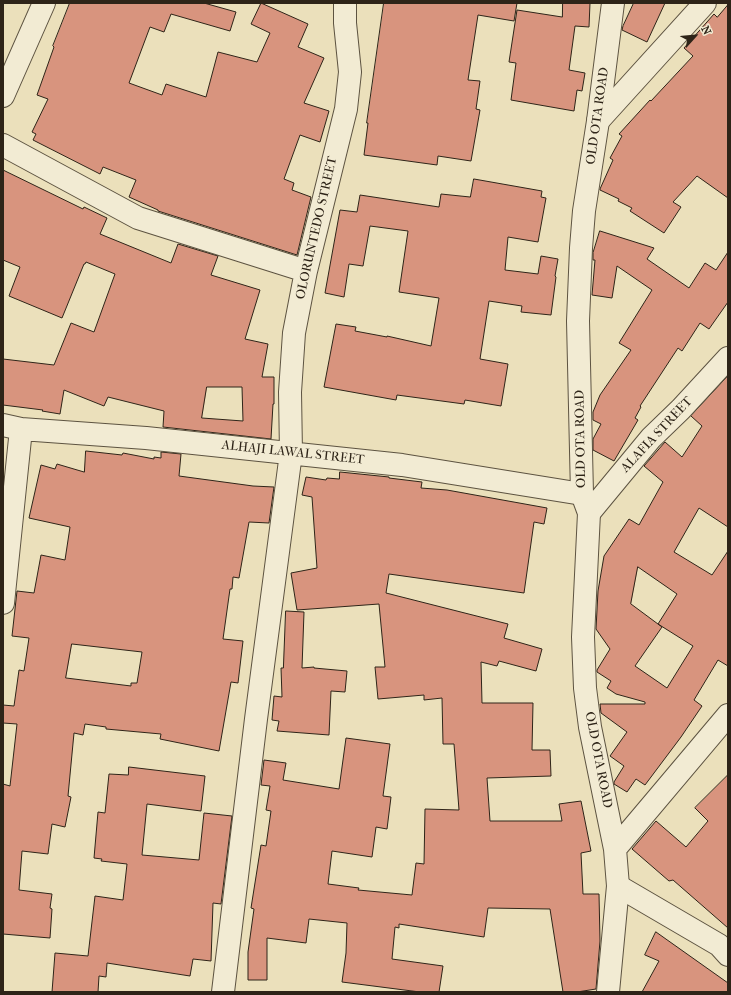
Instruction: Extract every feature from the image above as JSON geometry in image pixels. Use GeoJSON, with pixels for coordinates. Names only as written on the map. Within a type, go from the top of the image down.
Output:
{"type":"FeatureCollection","features":[{"type":"Feature","properties":{"kind":"street"},"geometry":{"type":"LineString","coordinates":[[3,96],[44,3]]}},
{"type":"Feature","properties":{"kind":"street","name":"OLORUNTEDO STREET"},"geometry":{"type":"LineString","coordinates":[[223,992],[256,719],[291,454],[290,392],[294,333],[306,271],[346,109],[350,72],[345,23],[345,3]]}},
{"type":"Feature","properties":{"kind":"street","name":"OLD OTA ROAD"},"geometry":{"type":"LineString","coordinates":[[608,992],[618,886],[615,849],[590,727],[585,688],[583,638],[586,504],[578,321],[584,210],[598,121],[613,3]]}},
{"type":"Feature","properties":{"kind":"street"},"geometry":{"type":"LineString","coordinates":[[598,121],[705,3]]}},
{"type":"Feature","properties":{"kind":"street"},"geometry":{"type":"LineString","coordinates":[[3,145],[138,218],[306,271]]}},
{"type":"Feature","properties":{"kind":"street","name":"ALAFIA STREET"},"geometry":{"type":"LineString","coordinates":[[586,504],[681,409],[728,358]]}},
{"type":"Feature","properties":{"kind":"street"},"geometry":{"type":"LineString","coordinates":[[3,603],[12,427]]}},
{"type":"Feature","properties":{"kind":"street","name":"ALHAJI LAWAL STREET"},"geometry":{"type":"LineString","coordinates":[[12,427],[146,438],[291,454],[402,464],[586,504]]}},
{"type":"Feature","properties":{"kind":"street"},"geometry":{"type":"LineString","coordinates":[[615,849],[728,715]]}},
{"type":"Feature","properties":{"kind":"street"},"geometry":{"type":"LineString","coordinates":[[618,886],[725,945]]}},
{"type":"Feature","properties":{"kind":"building"},"geometry":{"type":"Polygon","coordinates":[[[70,3],[204,3],[236,12],[230,31],[171,14],[164,32],[150,27],[129,83],[162,95],[166,84],[206,97],[218,52],[257,62],[270,33],[251,24],[261,3],[308,24],[298,47],[324,58],[304,103],[329,111],[320,142],[300,135],[284,179],[294,183],[292,190],[311,197],[297,255],[158,211],[129,197],[136,180],[103,167],[100,174],[33,140],[36,134],[32,132],[48,99],[37,95],[54,47],[53,46],[70,3]]]}},
{"type":"Feature","properties":{"kind":"building"},"geometry":{"type":"Polygon","coordinates":[[[384,3],[517,3],[514,21],[478,15],[468,80],[480,81],[476,109],[480,110],[471,161],[438,156],[437,165],[364,155],[367,123],[384,3]]]}},
{"type":"Feature","properties":{"kind":"building"},"geometry":{"type":"Polygon","coordinates":[[[563,3],[590,3],[589,27],[575,26],[569,70],[585,73],[582,91],[577,90],[574,111],[511,100],[516,63],[509,62],[517,10],[562,17],[563,3]]]}},
{"type":"Feature","properties":{"kind":"building"},"geometry":{"type":"Polygon","coordinates":[[[634,3],[665,3],[647,42],[622,30],[634,3]]]}},
{"type":"Feature","properties":{"kind":"building"},"geometry":{"type":"Polygon","coordinates":[[[728,5],[728,198],[697,176],[673,202],[681,207],[664,233],[630,211],[632,208],[618,201],[619,199],[600,189],[613,160],[610,158],[622,136],[619,134],[693,56],[684,48],[714,14],[717,17],[728,5]]]}},
{"type":"Feature","properties":{"kind":"building"},"geometry":{"type":"Polygon","coordinates":[[[3,170],[83,209],[84,207],[107,218],[100,234],[171,263],[178,244],[218,256],[211,275],[260,290],[245,339],[268,344],[262,377],[274,377],[274,404],[271,439],[163,427],[164,411],[108,397],[104,406],[64,390],[60,414],[42,411],[43,410],[3,405],[3,359],[54,365],[71,323],[94,332],[115,274],[86,262],[62,318],[9,296],[20,267],[3,260],[3,170]],[[207,387],[202,418],[243,421],[242,387],[207,387]]]}},
{"type":"Feature","properties":{"kind":"building"},"geometry":{"type":"Polygon","coordinates":[[[474,179],[542,191],[541,197],[546,198],[538,242],[508,237],[505,270],[538,274],[541,256],[558,259],[551,315],[521,312],[522,306],[489,301],[480,359],[508,364],[501,406],[465,400],[464,404],[397,395],[396,400],[324,387],[336,324],[356,327],[355,331],[387,336],[431,346],[439,298],[399,292],[408,231],[370,226],[363,266],[349,264],[344,297],[325,293],[340,210],[357,212],[360,195],[439,207],[441,194],[470,197],[474,179]]]}},
{"type":"Feature","properties":{"kind":"building"},"geometry":{"type":"Polygon","coordinates":[[[600,231],[654,248],[647,259],[689,288],[705,263],[716,270],[728,252],[728,302],[709,329],[700,323],[682,351],[678,348],[640,406],[641,407],[635,418],[638,420],[614,461],[593,450],[593,439],[601,424],[593,420],[593,412],[600,395],[631,350],[619,343],[652,290],[617,266],[612,298],[592,295],[595,260],[593,260],[593,253],[600,231]]]}},
{"type":"Feature","properties":{"kind":"building"},"geometry":{"type":"Polygon","coordinates":[[[728,376],[728,527],[699,508],[674,552],[712,575],[728,551],[728,666],[718,660],[694,700],[702,706],[681,737],[645,785],[636,779],[627,792],[614,784],[624,766],[610,756],[627,732],[601,713],[600,704],[645,704],[645,702],[616,694],[607,688],[611,681],[597,672],[610,649],[596,629],[598,591],[604,556],[629,519],[639,525],[663,482],[644,466],[665,442],[682,457],[702,426],[691,416],[728,376]],[[638,567],[631,604],[662,627],[635,666],[667,688],[693,646],[658,624],[677,594],[638,567]]]}},
{"type":"Feature","properties":{"kind":"building"},"geometry":{"type":"Polygon","coordinates":[[[86,451],[122,455],[123,453],[154,459],[154,457],[161,458],[161,452],[181,454],[179,476],[253,486],[274,487],[269,523],[249,522],[239,578],[233,577],[232,589],[230,589],[223,639],[243,641],[238,683],[231,682],[219,751],[160,739],[161,734],[106,729],[106,727],[85,724],[83,735],[74,733],[68,796],[71,797],[65,827],[52,824],[48,854],[22,851],[19,890],[52,894],[50,908],[52,909],[50,938],[3,934],[3,784],[10,786],[17,724],[3,723],[3,705],[14,706],[19,670],[24,671],[29,638],[12,636],[17,591],[34,593],[41,555],[65,560],[70,527],[29,518],[41,465],[55,469],[57,464],[84,472],[86,451]],[[72,644],[66,678],[131,686],[131,683],[137,683],[142,652],[72,644]]]}},
{"type":"Feature","properties":{"kind":"building"},"geometry":{"type":"Polygon","coordinates":[[[340,472],[422,482],[421,488],[447,490],[547,508],[544,524],[534,522],[524,593],[389,574],[386,593],[508,624],[504,638],[542,649],[536,671],[499,661],[497,666],[481,662],[482,703],[533,703],[532,750],[550,750],[551,776],[487,778],[490,821],[562,821],[559,804],[581,801],[591,851],[581,853],[583,894],[599,894],[600,941],[596,989],[577,992],[563,992],[550,909],[488,908],[484,937],[399,924],[399,928],[395,927],[392,959],[443,966],[439,992],[420,992],[342,982],[346,953],[347,923],[309,919],[306,943],[267,938],[267,980],[248,980],[248,952],[254,909],[251,908],[261,845],[266,846],[271,811],[266,810],[270,786],[261,785],[264,760],[286,763],[283,780],[339,789],[346,738],[390,744],[383,796],[391,797],[387,829],[376,827],[372,857],[332,851],[328,884],[359,888],[358,890],[412,895],[416,863],[424,864],[425,809],[459,810],[454,744],[443,744],[442,698],[424,700],[424,695],[378,699],[375,667],[385,667],[379,604],[297,610],[291,573],[317,568],[312,497],[302,495],[306,477],[326,480],[327,478],[339,479],[340,472]]]}},
{"type":"Feature","properties":{"kind":"building"},"geometry":{"type":"Polygon","coordinates":[[[286,611],[304,612],[302,668],[314,667],[347,671],[345,692],[331,691],[329,735],[277,731],[279,721],[272,720],[274,696],[282,697],[281,668],[283,668],[286,611]]]}},
{"type":"Feature","properties":{"kind":"building"},"geometry":{"type":"Polygon","coordinates":[[[129,767],[205,776],[201,811],[147,804],[142,855],[199,860],[204,813],[232,816],[221,904],[213,903],[211,961],[193,959],[190,976],[107,963],[106,977],[99,976],[98,992],[52,992],[55,953],[88,956],[95,896],[123,900],[127,864],[101,861],[102,859],[94,858],[98,812],[105,813],[109,774],[128,775],[129,767]]]}},
{"type":"Feature","properties":{"kind":"building"},"geometry":{"type":"Polygon","coordinates":[[[728,775],[728,928],[673,880],[669,881],[632,849],[656,821],[686,847],[708,821],[695,808],[728,775]]]}},
{"type":"Feature","properties":{"kind":"building"},"geometry":{"type":"Polygon","coordinates":[[[656,932],[728,983],[728,992],[642,992],[659,961],[645,955],[656,932]]]}}]}
